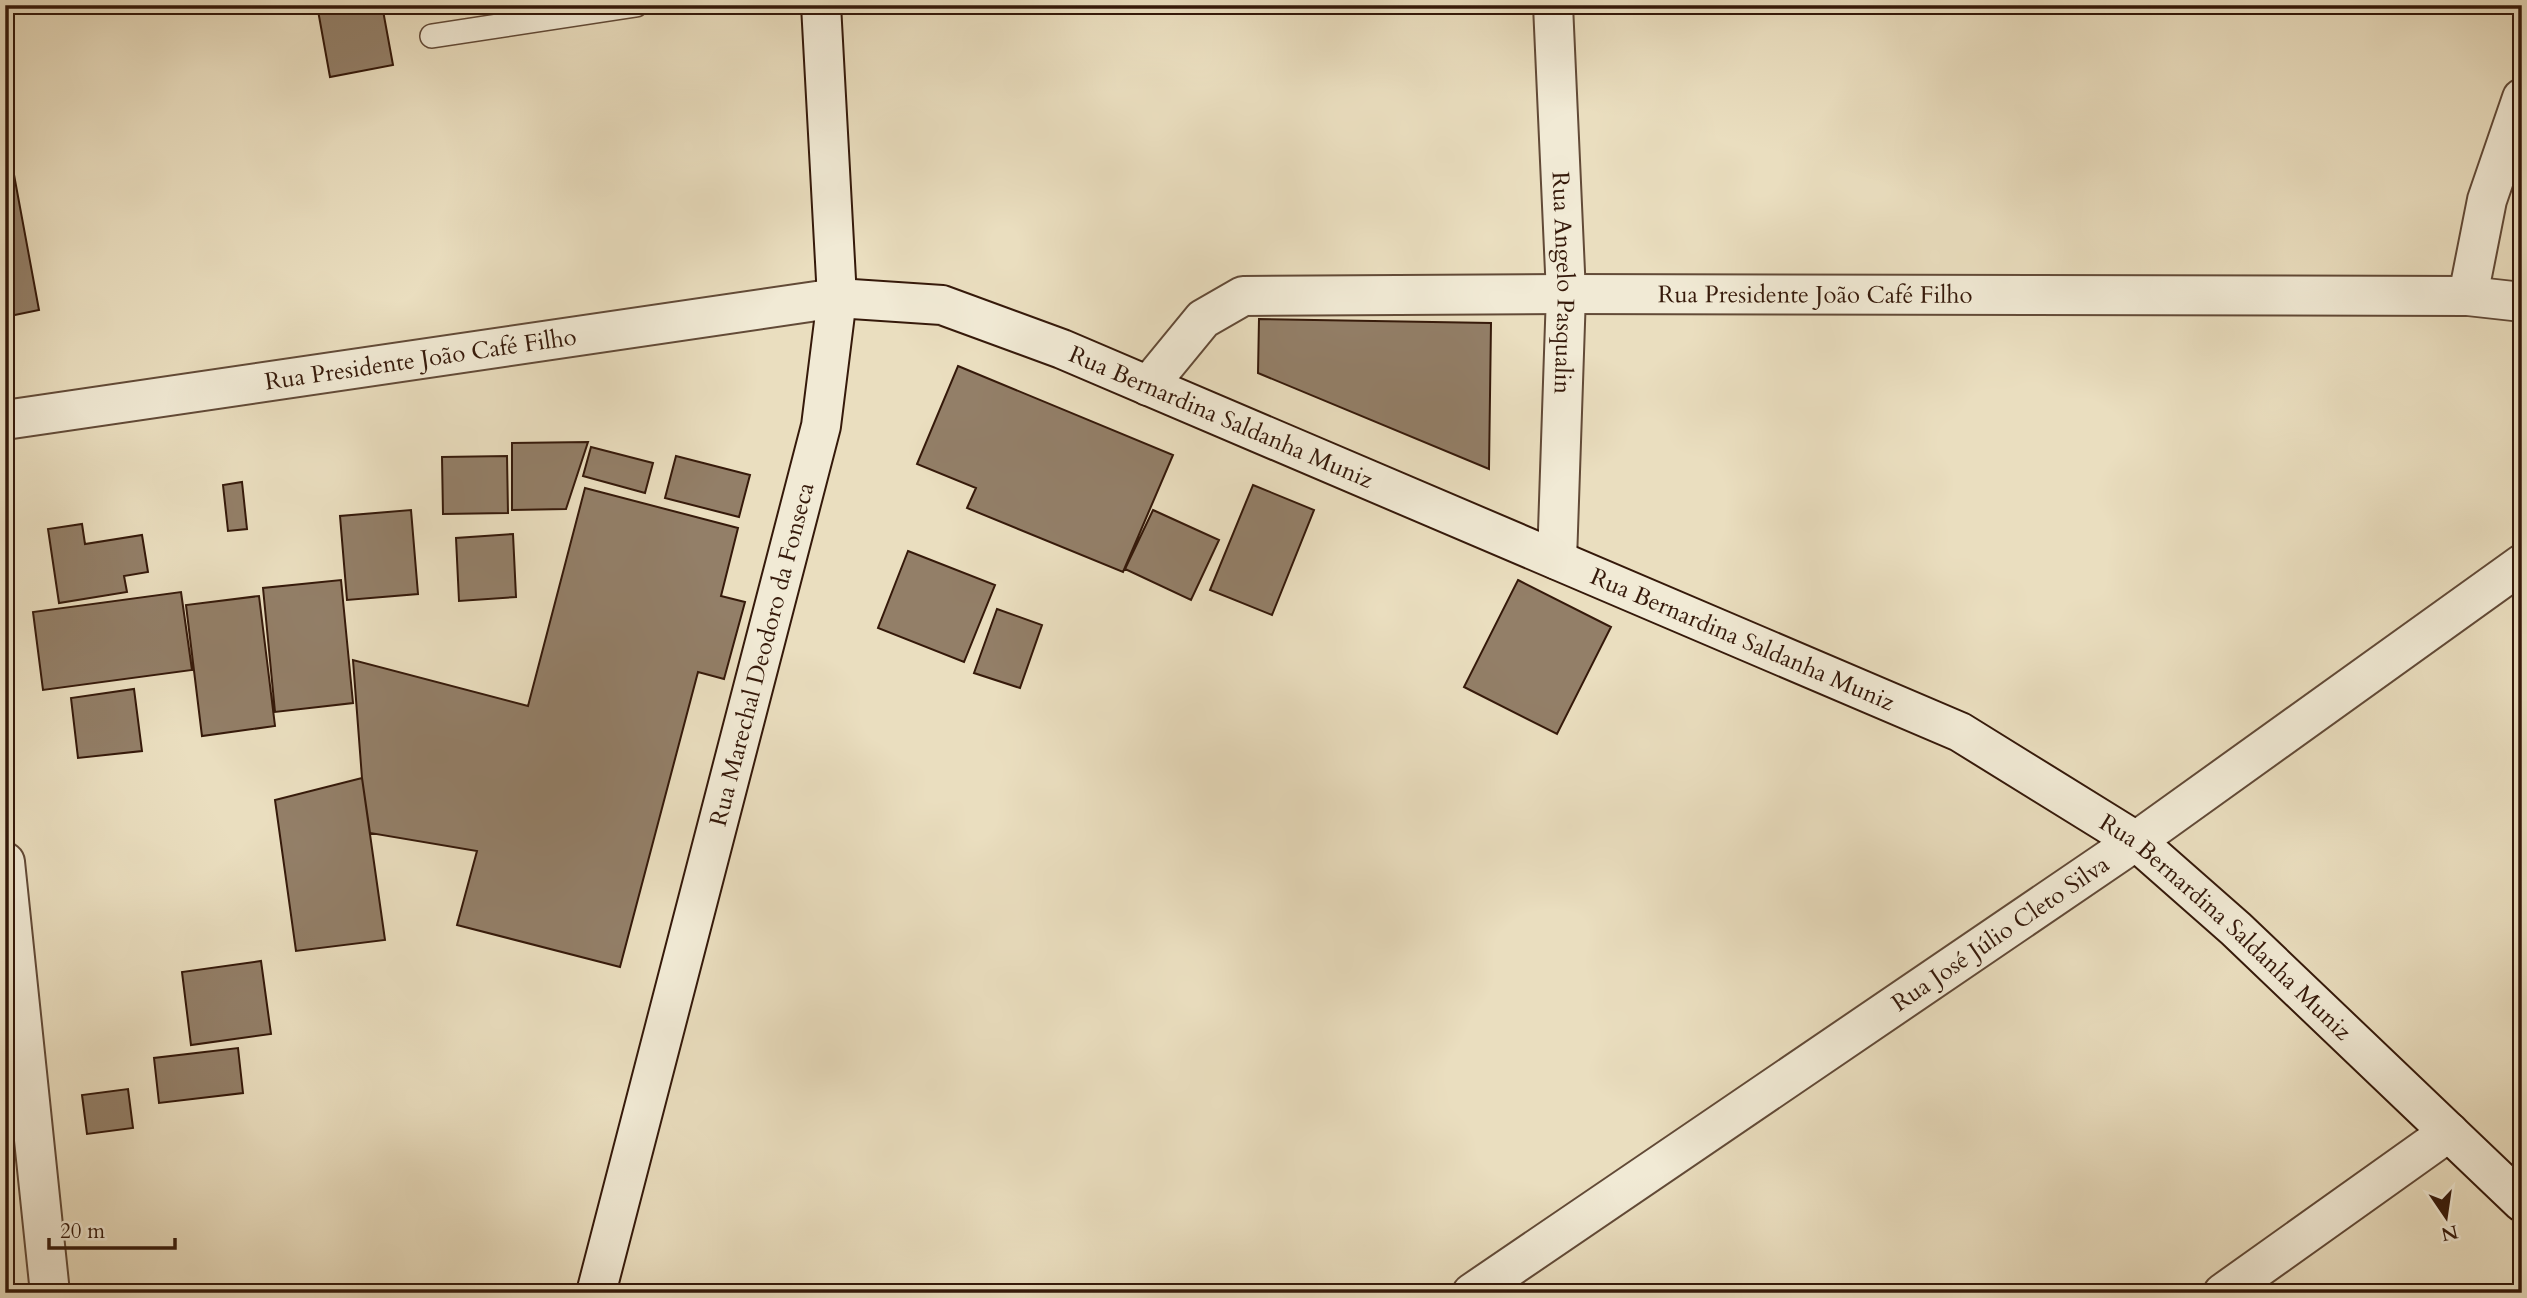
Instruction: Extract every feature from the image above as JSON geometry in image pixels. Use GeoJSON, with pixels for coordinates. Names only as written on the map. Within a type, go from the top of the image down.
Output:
{"type":"FeatureCollection","features":[{"type":"Feature","properties":{"kind":"street","name":"Rua Marechal Deodoro da Fonseca"},"geometry":{"type":"LineString","coordinates":[[596,1293],[821,426],[837,298],[821,5]]}},
{"type":"Feature","properties":{"kind":"street","name":"Rua Angelo Pasqualin"},"geometry":{"type":"LineString","coordinates":[[1553,5],[1566,294],[1557,560]]}},
{"type":"Feature","properties":{"kind":"street"},"geometry":{"type":"LineString","coordinates":[[2468,296],[2487,200],[2522,98]]}},
{"type":"Feature","properties":{"kind":"street","name":"Rua Presidente João Café Filho"},"geometry":{"type":"LineString","coordinates":[[1148,386],[1203,319],[1242,296],[2468,296],[2522,302]]}},
{"type":"Feature","properties":{"kind":"street","name":"Rua Bernardina Saldanha Muniz"},"geometry":{"type":"LineString","coordinates":[[837,298],[942,305],[1062,349],[1960,732],[2136,841],[2236,929],[2522,1202]]}},
{"type":"Feature","properties":{"kind":"street","name":"Rua Presidente João Café Filho"},"geometry":{"type":"LineString","coordinates":[[5,420],[837,298]]}},
{"type":"Feature","properties":{"kind":"street","name":"Rua José Júlio Cleto Silva"},"geometry":{"type":"LineString","coordinates":[[1472,1293],[2136,841],[2522,564]]}},
{"type":"Feature","properties":{"kind":"street"},"geometry":{"type":"LineString","coordinates":[[5,862],[50,1293]]}},
{"type":"Feature","properties":{"kind":"street"},"geometry":{"type":"LineString","coordinates":[[2223,1293],[2449,1132]]}},
{"type":"Feature","properties":{"kind":"lane"},"geometry":{"type":"LineString","coordinates":[[432,36],[636,5]]}},
{"type":"Feature","properties":{"kind":"building"},"geometry":{"type":"Polygon","coordinates":[[[317,5],[382,5],[393,65],[330,77],[317,5]]]}},
{"type":"Feature","properties":{"kind":"building"},"geometry":{"type":"Polygon","coordinates":[[[5,126],[39,310],[5,317],[5,126]]]}},
{"type":"Feature","properties":{"kind":"building"},"geometry":{"type":"Polygon","coordinates":[[[1259,319],[1491,323],[1489,469],[1258,373],[1259,319]]]}},
{"type":"Feature","properties":{"kind":"building"},"geometry":{"type":"Polygon","coordinates":[[[958,366],[1173,455],[1123,572],[967,508],[976,488],[917,464],[958,366]]]}},
{"type":"Feature","properties":{"kind":"building"},"geometry":{"type":"Polygon","coordinates":[[[588,442],[566,509],[512,510],[512,443],[588,442]]]}},
{"type":"Feature","properties":{"kind":"building"},"geometry":{"type":"Polygon","coordinates":[[[591,447],[653,463],[645,493],[583,476],[591,447]]]}},
{"type":"Feature","properties":{"kind":"building"},"geometry":{"type":"Polygon","coordinates":[[[507,456],[508,513],[443,514],[442,457],[507,456]]]}},
{"type":"Feature","properties":{"kind":"building"},"geometry":{"type":"Polygon","coordinates":[[[676,456],[750,475],[739,517],[665,498],[676,456]]]}},
{"type":"Feature","properties":{"kind":"building"},"geometry":{"type":"Polygon","coordinates":[[[242,482],[247,529],[228,531],[223,485],[242,482]]]}},
{"type":"Feature","properties":{"kind":"building"},"geometry":{"type":"Polygon","coordinates":[[[1253,485],[1314,510],[1272,615],[1210,590],[1253,485]]]}},
{"type":"Feature","properties":{"kind":"building"},"geometry":{"type":"Polygon","coordinates":[[[585,488],[738,528],[721,596],[745,602],[724,679],[698,672],[620,967],[457,925],[477,851],[370,833],[362,778],[353,660],[528,706],[585,488]]]}},
{"type":"Feature","properties":{"kind":"building"},"geometry":{"type":"Polygon","coordinates":[[[411,510],[418,594],[347,600],[340,516],[411,510]]]}},
{"type":"Feature","properties":{"kind":"building"},"geometry":{"type":"Polygon","coordinates":[[[1153,510],[1219,540],[1191,600],[1125,569],[1153,510]]]}},
{"type":"Feature","properties":{"kind":"building"},"geometry":{"type":"Polygon","coordinates":[[[82,524],[85,544],[142,535],[148,572],[124,576],[127,592],[59,603],[48,529],[82,524]]]}},
{"type":"Feature","properties":{"kind":"building"},"geometry":{"type":"Polygon","coordinates":[[[513,534],[516,597],[459,601],[456,538],[513,534]]]}},
{"type":"Feature","properties":{"kind":"building"},"geometry":{"type":"Polygon","coordinates":[[[908,551],[995,585],[964,662],[878,628],[908,551]]]}},
{"type":"Feature","properties":{"kind":"building"},"geometry":{"type":"Polygon","coordinates":[[[341,580],[353,703],[275,712],[263,588],[341,580]]]}},
{"type":"Feature","properties":{"kind":"building"},"geometry":{"type":"Polygon","coordinates":[[[1518,580],[1611,627],[1557,734],[1464,687],[1518,580]]]}},
{"type":"Feature","properties":{"kind":"building"},"geometry":{"type":"Polygon","coordinates":[[[181,592],[192,670],[43,690],[33,612],[181,592]]]}},
{"type":"Feature","properties":{"kind":"building"},"geometry":{"type":"Polygon","coordinates":[[[259,596],[275,726],[202,736],[186,605],[259,596]]]}},
{"type":"Feature","properties":{"kind":"building"},"geometry":{"type":"Polygon","coordinates":[[[997,609],[1042,625],[1020,688],[974,673],[997,609]]]}},
{"type":"Feature","properties":{"kind":"building"},"geometry":{"type":"Polygon","coordinates":[[[134,689],[142,751],[78,758],[71,698],[134,689]]]}},
{"type":"Feature","properties":{"kind":"building"},"geometry":{"type":"Polygon","coordinates":[[[362,778],[385,940],[296,951],[275,800],[362,778]]]}},
{"type":"Feature","properties":{"kind":"building"},"geometry":{"type":"Polygon","coordinates":[[[261,961],[271,1034],[191,1045],[182,972],[261,961]]]}},
{"type":"Feature","properties":{"kind":"building"},"geometry":{"type":"Polygon","coordinates":[[[238,1048],[243,1093],[159,1103],[154,1058],[238,1048]]]}},
{"type":"Feature","properties":{"kind":"building"},"geometry":{"type":"Polygon","coordinates":[[[128,1089],[133,1128],[87,1134],[82,1095],[128,1089]]]}}]}
